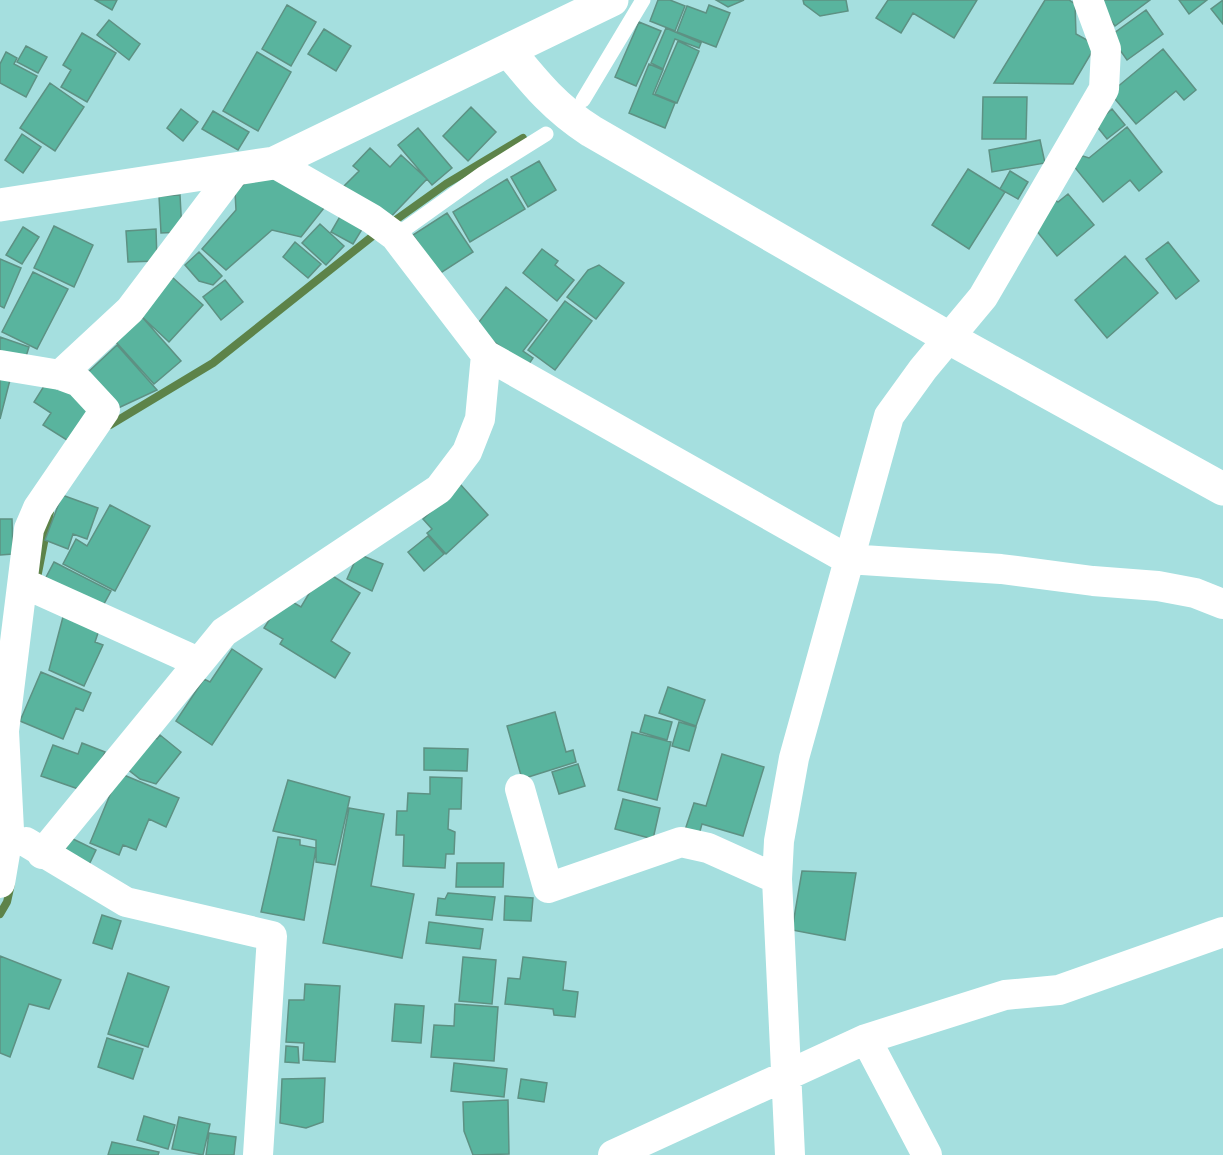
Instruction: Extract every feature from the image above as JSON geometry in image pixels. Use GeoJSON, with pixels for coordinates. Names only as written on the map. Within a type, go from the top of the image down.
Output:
{"type":"FeatureCollection","features":[{"type":"Feature","properties":{"kind":"street"},"geometry":{"type":"LineString","coordinates":[[0,205],[274,163],[612,0]]}},
{"type":"Feature","properties":{"kind":"street"},"geometry":{"type":"LineString","coordinates":[[790,1155],[788,1074],[777,879],[779,841],[794,758],[847,559],[889,416],[983,297],[1104,89],[1106,49],[1089,0]]}},
{"type":"Feature","properties":{"kind":"street"},"geometry":{"type":"LineString","coordinates":[[508,50],[544,95],[583,126],[949,338],[1223,489]]}},
{"type":"Feature","properties":{"kind":"street"},"geometry":{"type":"LineString","coordinates":[[274,163],[385,229],[486,355],[847,559],[1001,569],[1093,581],[1158,586],[1195,593],[1223,604]]}},
{"type":"Feature","properties":{"kind":"street"},"geometry":{"type":"LineString","coordinates":[[60,375],[130,310],[237,168]]}},
{"type":"Feature","properties":{"kind":"street"},"geometry":{"type":"LineString","coordinates":[[42,854],[224,632],[263,604],[372,536],[439,489],[467,452],[480,419],[486,355]]}},
{"type":"Feature","properties":{"kind":"street"},"geometry":{"type":"LineString","coordinates":[[0,365],[60,375],[79,382],[105,410],[38,508],[30,529],[4,731],[9,830],[0,883]]}},
{"type":"Feature","properties":{"kind":"street"},"geometry":{"type":"LineString","coordinates":[[24,583],[198,662]]}},
{"type":"Feature","properties":{"kind":"street"},"geometry":{"type":"LineString","coordinates":[[520,789],[548,888],[681,842],[708,848],[777,879]]}},
{"type":"Feature","properties":{"kind":"street"},"geometry":{"type":"LineString","coordinates":[[9,830],[42,854],[126,902],[272,936],[258,1155]]}},
{"type":"Feature","properties":{"kind":"street"},"geometry":{"type":"LineString","coordinates":[[613,1155],[866,1039],[1005,995],[1059,990],[1223,932]]}},
{"type":"Feature","properties":{"kind":"street"},"geometry":{"type":"LineString","coordinates":[[866,1039],[927,1155]]}},
{"type":"Feature","properties":{"kind":"lane"},"geometry":{"type":"LineString","coordinates":[[583,100],[643,0]]}},
{"type":"Feature","properties":{"kind":"lane"},"geometry":{"type":"LineString","coordinates":[[385,229],[482,174],[546,134]]}},
{"type":"Feature","properties":{"kind":"building"},"geometry":{"type":"Polygon","coordinates":[[[95,0],[117,0],[112,10],[95,0]]]}},
{"type":"Feature","properties":{"kind":"building"},"geometry":{"type":"Polygon","coordinates":[[[658,0],[670,0],[685,6],[675,31],[650,21],[658,0]]]}},
{"type":"Feature","properties":{"kind":"building"},"geometry":{"type":"Polygon","coordinates":[[[716,0],[744,0],[728,7],[716,0]]]}},
{"type":"Feature","properties":{"kind":"building"},"geometry":{"type":"Polygon","coordinates":[[[803,0],[846,0],[848,11],[820,16],[804,4],[803,0]]]}},
{"type":"Feature","properties":{"kind":"building"},"geometry":{"type":"Polygon","coordinates":[[[888,0],[977,0],[954,38],[913,13],[901,33],[876,18],[888,0]]]}},
{"type":"Feature","properties":{"kind":"building"},"geometry":{"type":"Polygon","coordinates":[[[1045,0],[1069,0],[1075,4],[1076,34],[1096,45],[1073,84],[994,83],[1045,0]]]}},
{"type":"Feature","properties":{"kind":"building"},"geometry":{"type":"Polygon","coordinates":[[[1096,0],[1150,0],[1115,26],[1096,0]]]}},
{"type":"Feature","properties":{"kind":"building"},"geometry":{"type":"Polygon","coordinates":[[[1179,0],[1207,0],[1189,14],[1179,0]]]}},
{"type":"Feature","properties":{"kind":"building"},"geometry":{"type":"Polygon","coordinates":[[[1223,0],[1223,24],[1211,9],[1223,0]]]}},
{"type":"Feature","properties":{"kind":"building"},"geometry":{"type":"Polygon","coordinates":[[[287,5],[316,22],[291,66],[262,49],[287,5]]]}},
{"type":"Feature","properties":{"kind":"building"},"geometry":{"type":"Polygon","coordinates":[[[709,5],[730,13],[716,47],[677,32],[687,6],[706,13],[709,5]]]}},
{"type":"Feature","properties":{"kind":"building"},"geometry":{"type":"Polygon","coordinates":[[[1146,10],[1163,34],[1127,60],[1110,36],[1146,10]]]}},
{"type":"Feature","properties":{"kind":"building"},"geometry":{"type":"Polygon","coordinates":[[[109,20],[140,44],[129,60],[97,35],[109,20]]]}},
{"type":"Feature","properties":{"kind":"building"},"geometry":{"type":"Polygon","coordinates":[[[639,22],[661,31],[636,86],[615,77],[639,22]]]}},
{"type":"Feature","properties":{"kind":"building"},"geometry":{"type":"Polygon","coordinates":[[[666,28],[701,43],[699,48],[675,39],[663,69],[651,63],[666,28]]]}},
{"type":"Feature","properties":{"kind":"building"},"geometry":{"type":"Polygon","coordinates":[[[324,29],[351,46],[336,71],[308,54],[324,29]]]}},
{"type":"Feature","properties":{"kind":"building"},"geometry":{"type":"Polygon","coordinates":[[[82,33],[116,53],[87,102],[61,87],[71,70],[63,65],[82,33]]]}},
{"type":"Feature","properties":{"kind":"building"},"geometry":{"type":"Polygon","coordinates":[[[678,41],[699,51],[677,103],[655,94],[678,41]]]}},
{"type":"Feature","properties":{"kind":"building"},"geometry":{"type":"Polygon","coordinates":[[[26,46],[47,57],[38,73],[17,62],[26,46]]]}},
{"type":"Feature","properties":{"kind":"building"},"geometry":{"type":"Polygon","coordinates":[[[1163,49],[1196,90],[1184,100],[1176,91],[1136,124],[1110,93],[1163,49]]]}},
{"type":"Feature","properties":{"kind":"building"},"geometry":{"type":"Polygon","coordinates":[[[6,52],[17,58],[14,64],[37,76],[26,97],[0,83],[0,64],[6,52]]]}},
{"type":"Feature","properties":{"kind":"building"},"geometry":{"type":"Polygon","coordinates":[[[257,52],[291,72],[258,131],[223,111],[257,52]]]}},
{"type":"Feature","properties":{"kind":"building"},"geometry":{"type":"Polygon","coordinates":[[[649,64],[663,70],[653,94],[675,103],[665,128],[629,113],[649,64]]]}},
{"type":"Feature","properties":{"kind":"building"},"geometry":{"type":"Polygon","coordinates":[[[50,83],[84,107],[55,151],[20,128],[50,83]]]}},
{"type":"Feature","properties":{"kind":"building"},"geometry":{"type":"Polygon","coordinates":[[[983,97],[1027,97],[1026,139],[982,139],[983,97]]]}},
{"type":"Feature","properties":{"kind":"building"},"geometry":{"type":"Polygon","coordinates":[[[471,107],[496,132],[468,161],[443,136],[471,107]]]}},
{"type":"Feature","properties":{"kind":"building"},"geometry":{"type":"Polygon","coordinates":[[[181,109],[198,122],[183,141],[167,128],[181,109]]]}},
{"type":"Feature","properties":{"kind":"building"},"geometry":{"type":"Polygon","coordinates":[[[1112,109],[1125,125],[1107,139],[1095,124],[1112,109]]]}},
{"type":"Feature","properties":{"kind":"building"},"geometry":{"type":"Polygon","coordinates":[[[213,111],[249,132],[238,150],[202,129],[213,111]]]}},
{"type":"Feature","properties":{"kind":"building"},"geometry":{"type":"Polygon","coordinates":[[[1127,127],[1162,172],[1139,191],[1130,180],[1103,202],[1072,164],[1083,156],[1089,158],[1127,127]]]}},
{"type":"Feature","properties":{"kind":"building"},"geometry":{"type":"Polygon","coordinates":[[[418,128],[452,168],[432,185],[398,145],[418,128]]]}},
{"type":"Feature","properties":{"kind":"building"},"geometry":{"type":"Polygon","coordinates":[[[22,134],[41,147],[23,173],[5,160],[22,134]]]}},
{"type":"Feature","properties":{"kind":"building"},"geometry":{"type":"Polygon","coordinates":[[[1040,140],[1045,163],[992,172],[989,150],[1040,140]]]}},
{"type":"Feature","properties":{"kind":"building"},"geometry":{"type":"Polygon","coordinates":[[[370,148],[390,167],[401,155],[427,179],[384,224],[344,186],[359,171],[353,166],[370,148]]]}},
{"type":"Feature","properties":{"kind":"building"},"geometry":{"type":"Polygon","coordinates":[[[539,161],[556,190],[528,207],[511,177],[539,161]]]}},
{"type":"Feature","properties":{"kind":"building"},"geometry":{"type":"Polygon","coordinates":[[[968,169],[1005,192],[969,249],[932,225],[968,169]]]}},
{"type":"Feature","properties":{"kind":"building"},"geometry":{"type":"Polygon","coordinates":[[[275,170],[328,203],[301,237],[272,230],[226,270],[202,249],[236,210],[235,192],[250,179],[275,170]]]}},
{"type":"Feature","properties":{"kind":"building"},"geometry":{"type":"Polygon","coordinates":[[[1010,171],[1028,182],[1018,199],[1000,189],[1010,171]]]}},
{"type":"Feature","properties":{"kind":"building"},"geometry":{"type":"Polygon","coordinates":[[[507,179],[525,209],[470,242],[453,212],[507,179]]]}},
{"type":"Feature","properties":{"kind":"building"},"geometry":{"type":"Polygon","coordinates":[[[1047,194],[1058,202],[1068,194],[1094,225],[1057,256],[1031,224],[1047,194]]]}},
{"type":"Feature","properties":{"kind":"building"},"geometry":{"type":"Polygon","coordinates":[[[180,195],[182,232],[161,233],[159,196],[180,195]]]}},
{"type":"Feature","properties":{"kind":"building"},"geometry":{"type":"Polygon","coordinates":[[[342,213],[364,226],[353,244],[331,232],[342,213]]]}},
{"type":"Feature","properties":{"kind":"building"},"geometry":{"type":"Polygon","coordinates":[[[447,213],[473,252],[439,274],[413,235],[447,213]]]}},
{"type":"Feature","properties":{"kind":"building"},"geometry":{"type":"Polygon","coordinates":[[[320,224],[344,246],[326,265],[302,243],[320,224]]]}},
{"type":"Feature","properties":{"kind":"building"},"geometry":{"type":"Polygon","coordinates":[[[54,226],[93,245],[74,287],[34,268],[54,226]]]}},
{"type":"Feature","properties":{"kind":"building"},"geometry":{"type":"Polygon","coordinates":[[[23,227],[39,237],[22,264],[6,255],[23,227]]]}},
{"type":"Feature","properties":{"kind":"building"},"geometry":{"type":"Polygon","coordinates":[[[156,229],[157,261],[128,262],[126,231],[156,229]]]}},
{"type":"Feature","properties":{"kind":"building"},"geometry":{"type":"Polygon","coordinates":[[[295,242],[321,264],[308,278],[283,257],[295,242]]]}},
{"type":"Feature","properties":{"kind":"building"},"geometry":{"type":"Polygon","coordinates":[[[1168,242],[1199,281],[1176,299],[1146,259],[1168,242]]]}},
{"type":"Feature","properties":{"kind":"building"},"geometry":{"type":"Polygon","coordinates":[[[542,249],[558,261],[555,265],[574,280],[557,301],[523,273],[542,249]]]}},
{"type":"Feature","properties":{"kind":"building"},"geometry":{"type":"Polygon","coordinates":[[[199,252],[222,276],[213,285],[199,281],[185,265],[199,252]]]}},
{"type":"Feature","properties":{"kind":"building"},"geometry":{"type":"Polygon","coordinates":[[[1125,256],[1158,293],[1107,338],[1075,300],[1125,256]]]}},
{"type":"Feature","properties":{"kind":"building"},"geometry":{"type":"Polygon","coordinates":[[[0,259],[21,268],[4,308],[0,306],[0,259]]]}},
{"type":"Feature","properties":{"kind":"building"},"geometry":{"type":"Polygon","coordinates":[[[599,265],[624,283],[596,319],[567,297],[588,270],[599,265]]]}},
{"type":"Feature","properties":{"kind":"building"},"geometry":{"type":"Polygon","coordinates":[[[33,272],[68,289],[37,349],[2,332],[33,272]]]}},
{"type":"Feature","properties":{"kind":"building"},"geometry":{"type":"Polygon","coordinates":[[[172,277],[203,305],[169,342],[139,314],[172,277]]]}},
{"type":"Feature","properties":{"kind":"building"},"geometry":{"type":"Polygon","coordinates":[[[225,280],[243,302],[221,320],[203,297],[225,280]]]}},
{"type":"Feature","properties":{"kind":"building"},"geometry":{"type":"Polygon","coordinates":[[[506,287],[547,320],[523,351],[533,358],[527,367],[475,327],[506,287]]]}},
{"type":"Feature","properties":{"kind":"building"},"geometry":{"type":"Polygon","coordinates":[[[565,301],[592,321],[555,370],[528,350],[565,301]]]}},
{"type":"Feature","properties":{"kind":"building"},"geometry":{"type":"Polygon","coordinates":[[[142,317],[181,361],[154,384],[115,341],[142,317]]]}},
{"type":"Feature","properties":{"kind":"building"},"geometry":{"type":"Polygon","coordinates":[[[0,337],[29,347],[23,366],[0,359],[0,337]]]}},
{"type":"Feature","properties":{"kind":"building"},"geometry":{"type":"Polygon","coordinates":[[[117,345],[157,390],[116,409],[86,374],[117,345]]]}},
{"type":"Feature","properties":{"kind":"building"},"geometry":{"type":"Polygon","coordinates":[[[0,374],[11,376],[0,419],[0,374]]]}},
{"type":"Feature","properties":{"kind":"building"},"geometry":{"type":"Polygon","coordinates":[[[49,378],[93,407],[70,442],[43,425],[51,413],[34,402],[49,378]]]}},
{"type":"Feature","properties":{"kind":"building"},"geometry":{"type":"Polygon","coordinates":[[[460,484],[488,515],[446,554],[427,533],[432,529],[423,519],[460,484]]]}},
{"type":"Feature","properties":{"kind":"building"},"geometry":{"type":"Polygon","coordinates":[[[62,495],[98,508],[87,539],[73,534],[68,549],[45,540],[62,495]]]}},
{"type":"Feature","properties":{"kind":"building"},"geometry":{"type":"Polygon","coordinates":[[[110,505],[150,526],[115,591],[63,564],[76,539],[87,546],[110,505]]]}},
{"type":"Feature","properties":{"kind":"building"},"geometry":{"type":"Polygon","coordinates":[[[0,519],[12,519],[13,554],[0,555],[0,519]]]}},
{"type":"Feature","properties":{"kind":"building"},"geometry":{"type":"Polygon","coordinates":[[[428,536],[444,554],[424,571],[408,552],[428,536]]]}},
{"type":"Feature","properties":{"kind":"building"},"geometry":{"type":"Polygon","coordinates":[[[358,554],[383,564],[372,591],[347,579],[358,554]]]}},
{"type":"Feature","properties":{"kind":"building"},"geometry":{"type":"Polygon","coordinates":[[[54,562],[111,591],[99,613],[43,583],[54,562]]]}},
{"type":"Feature","properties":{"kind":"building"},"geometry":{"type":"Polygon","coordinates":[[[323,570],[360,593],[331,641],[350,653],[335,678],[280,644],[283,639],[264,628],[284,597],[301,607],[323,570]]]}},
{"type":"Feature","properties":{"kind":"building"},"geometry":{"type":"Polygon","coordinates":[[[64,613],[101,624],[95,642],[103,645],[84,686],[49,670],[64,613]]]}},
{"type":"Feature","properties":{"kind":"building"},"geometry":{"type":"Polygon","coordinates":[[[232,649],[262,669],[212,745],[176,721],[204,679],[210,682],[232,649]]]}},
{"type":"Feature","properties":{"kind":"building"},"geometry":{"type":"Polygon","coordinates":[[[41,672],[91,693],[83,711],[76,708],[63,739],[20,721],[41,672]]]}},
{"type":"Feature","properties":{"kind":"building"},"geometry":{"type":"Polygon","coordinates":[[[668,687],[705,700],[696,726],[659,713],[668,687]]]}},
{"type":"Feature","properties":{"kind":"building"},"geometry":{"type":"Polygon","coordinates":[[[555,712],[566,752],[573,750],[576,762],[522,779],[507,726],[555,712]]]}},
{"type":"Feature","properties":{"kind":"building"},"geometry":{"type":"Polygon","coordinates":[[[645,715],[672,722],[667,740],[640,732],[645,715]]]}},
{"type":"Feature","properties":{"kind":"building"},"geometry":{"type":"Polygon","coordinates":[[[679,722],[696,727],[689,751],[672,746],[679,722]]]}},
{"type":"Feature","properties":{"kind":"building"},"geometry":{"type":"Polygon","coordinates":[[[632,732],[671,742],[657,800],[618,790],[632,732]]]}},
{"type":"Feature","properties":{"kind":"building"},"geometry":{"type":"Polygon","coordinates":[[[152,735],[157,739],[160,735],[181,752],[156,784],[140,779],[126,768],[152,735]]]}},
{"type":"Feature","properties":{"kind":"building"},"geometry":{"type":"Polygon","coordinates":[[[82,743],[105,752],[87,792],[41,776],[53,745],[78,754],[82,743]]]}},
{"type":"Feature","properties":{"kind":"building"},"geometry":{"type":"Polygon","coordinates":[[[424,748],[468,749],[467,771],[424,770],[424,748]]]}},
{"type":"Feature","properties":{"kind":"building"},"geometry":{"type":"Polygon","coordinates":[[[722,754],[764,767],[743,836],[702,824],[698,838],[684,833],[694,803],[706,806],[722,754]]]}},
{"type":"Feature","properties":{"kind":"building"},"geometry":{"type":"Polygon","coordinates":[[[578,764],[585,786],[559,794],[552,772],[578,764]]]}},
{"type":"Feature","properties":{"kind":"building"},"geometry":{"type":"Polygon","coordinates":[[[119,773],[179,798],[166,827],[149,819],[136,850],[123,845],[119,855],[90,843],[119,773]]]}},
{"type":"Feature","properties":{"kind":"building"},"geometry":{"type":"Polygon","coordinates":[[[430,777],[462,778],[461,809],[449,809],[448,829],[455,832],[454,854],[446,854],[445,868],[403,866],[404,835],[396,835],[397,811],[407,811],[408,793],[430,794],[430,777]]]}},
{"type":"Feature","properties":{"kind":"building"},"geometry":{"type":"Polygon","coordinates":[[[288,780],[350,797],[335,865],[316,862],[316,840],[273,831],[288,780]]]}},
{"type":"Feature","properties":{"kind":"building"},"geometry":{"type":"Polygon","coordinates":[[[623,799],[660,808],[653,839],[615,829],[623,799]]]}},
{"type":"Feature","properties":{"kind":"building"},"geometry":{"type":"Polygon","coordinates":[[[349,808],[384,814],[371,886],[414,894],[402,958],[323,943],[349,808]]]}},
{"type":"Feature","properties":{"kind":"building"},"geometry":{"type":"Polygon","coordinates":[[[278,837],[300,840],[300,845],[316,848],[304,920],[261,912],[278,837]]]}},
{"type":"Feature","properties":{"kind":"building"},"geometry":{"type":"Polygon","coordinates":[[[71,838],[96,850],[86,871],[61,858],[71,838]]]}},
{"type":"Feature","properties":{"kind":"building"},"geometry":{"type":"Polygon","coordinates":[[[457,863],[504,863],[503,887],[456,887],[457,863]]]}},
{"type":"Feature","properties":{"kind":"building"},"geometry":{"type":"Polygon","coordinates":[[[802,871],[856,873],[845,940],[792,930],[802,871]]]}},
{"type":"Feature","properties":{"kind":"building"},"geometry":{"type":"Polygon","coordinates":[[[448,893],[495,897],[492,920],[436,915],[438,898],[445,899],[448,893]]]}},
{"type":"Feature","properties":{"kind":"building"},"geometry":{"type":"Polygon","coordinates":[[[505,896],[533,898],[531,921],[504,920],[505,896]]]}},
{"type":"Feature","properties":{"kind":"building"},"geometry":{"type":"Polygon","coordinates":[[[102,915],[121,921],[112,949],[93,943],[102,915]]]}},
{"type":"Feature","properties":{"kind":"building"},"geometry":{"type":"Polygon","coordinates":[[[429,922],[483,929],[480,949],[426,943],[429,922]]]}},
{"type":"Feature","properties":{"kind":"building"},"geometry":{"type":"Polygon","coordinates":[[[0,956],[61,980],[49,1009],[29,1004],[10,1057],[0,1053],[0,956]]]}},
{"type":"Feature","properties":{"kind":"building"},"geometry":{"type":"Polygon","coordinates":[[[463,957],[496,960],[492,1004],[459,1001],[463,957]]]}},
{"type":"Feature","properties":{"kind":"building"},"geometry":{"type":"Polygon","coordinates":[[[523,957],[566,962],[563,990],[578,992],[575,1017],[554,1015],[553,1009],[505,1004],[508,978],[520,979],[523,957]]]}},
{"type":"Feature","properties":{"kind":"building"},"geometry":{"type":"Polygon","coordinates":[[[128,973],[169,987],[148,1047],[108,1034],[128,973]]]}},
{"type":"Feature","properties":{"kind":"building"},"geometry":{"type":"Polygon","coordinates":[[[305,984],[340,986],[335,1062],[303,1060],[304,1043],[286,1042],[289,1000],[304,1000],[305,984]]]}},
{"type":"Feature","properties":{"kind":"building"},"geometry":{"type":"Polygon","coordinates":[[[395,1004],[424,1006],[421,1043],[392,1041],[395,1004]]]}},
{"type":"Feature","properties":{"kind":"building"},"geometry":{"type":"Polygon","coordinates":[[[455,1004],[498,1007],[494,1061],[431,1057],[434,1025],[454,1026],[455,1004]]]}},
{"type":"Feature","properties":{"kind":"building"},"geometry":{"type":"Polygon","coordinates":[[[107,1038],[143,1049],[133,1079],[98,1067],[107,1038]]]}},
{"type":"Feature","properties":{"kind":"building"},"geometry":{"type":"Polygon","coordinates":[[[286,1046],[298,1047],[299,1063],[285,1062],[286,1046]]]}},
{"type":"Feature","properties":{"kind":"building"},"geometry":{"type":"Polygon","coordinates":[[[454,1063],[507,1069],[504,1097],[451,1091],[454,1063]]]}},
{"type":"Feature","properties":{"kind":"building"},"geometry":{"type":"Polygon","coordinates":[[[325,1078],[323,1122],[306,1128],[280,1123],[282,1079],[325,1078]]]}},
{"type":"Feature","properties":{"kind":"building"},"geometry":{"type":"Polygon","coordinates":[[[521,1079],[547,1083],[544,1102],[518,1098],[521,1079]]]}},
{"type":"Feature","properties":{"kind":"building"},"geometry":{"type":"Polygon","coordinates":[[[508,1100],[509,1154],[473,1155],[464,1131],[463,1102],[508,1100]]]}},
{"type":"Feature","properties":{"kind":"building"},"geometry":{"type":"Polygon","coordinates":[[[144,1116],[175,1125],[168,1149],[137,1140],[144,1116]]]}},
{"type":"Feature","properties":{"kind":"building"},"geometry":{"type":"Polygon","coordinates":[[[179,1117],[210,1124],[203,1155],[172,1149],[179,1117]]]}},
{"type":"Feature","properties":{"kind":"building"},"geometry":{"type":"Polygon","coordinates":[[[209,1133],[236,1137],[234,1155],[206,1155],[209,1133]]]}},
{"type":"Feature","properties":{"kind":"building"},"geometry":{"type":"Polygon","coordinates":[[[112,1142],[159,1152],[158,1155],[108,1155],[112,1142]]]}},
{"type":"Feature","properties":{"kind":"waterway"},"geometry":{"type":"LineString","coordinates":[[390,224],[446,184],[523,138]]}},
{"type":"Feature","properties":{"kind":"waterway"},"geometry":{"type":"LineString","coordinates":[[110,425],[213,363],[379,231]]}},
{"type":"Feature","properties":{"kind":"waterway"},"geometry":{"type":"LineString","coordinates":[[38,573],[50,512]]}},
{"type":"Feature","properties":{"kind":"waterway"},"geometry":{"type":"LineString","coordinates":[[0,914],[7,902],[11,884]]}}]}
